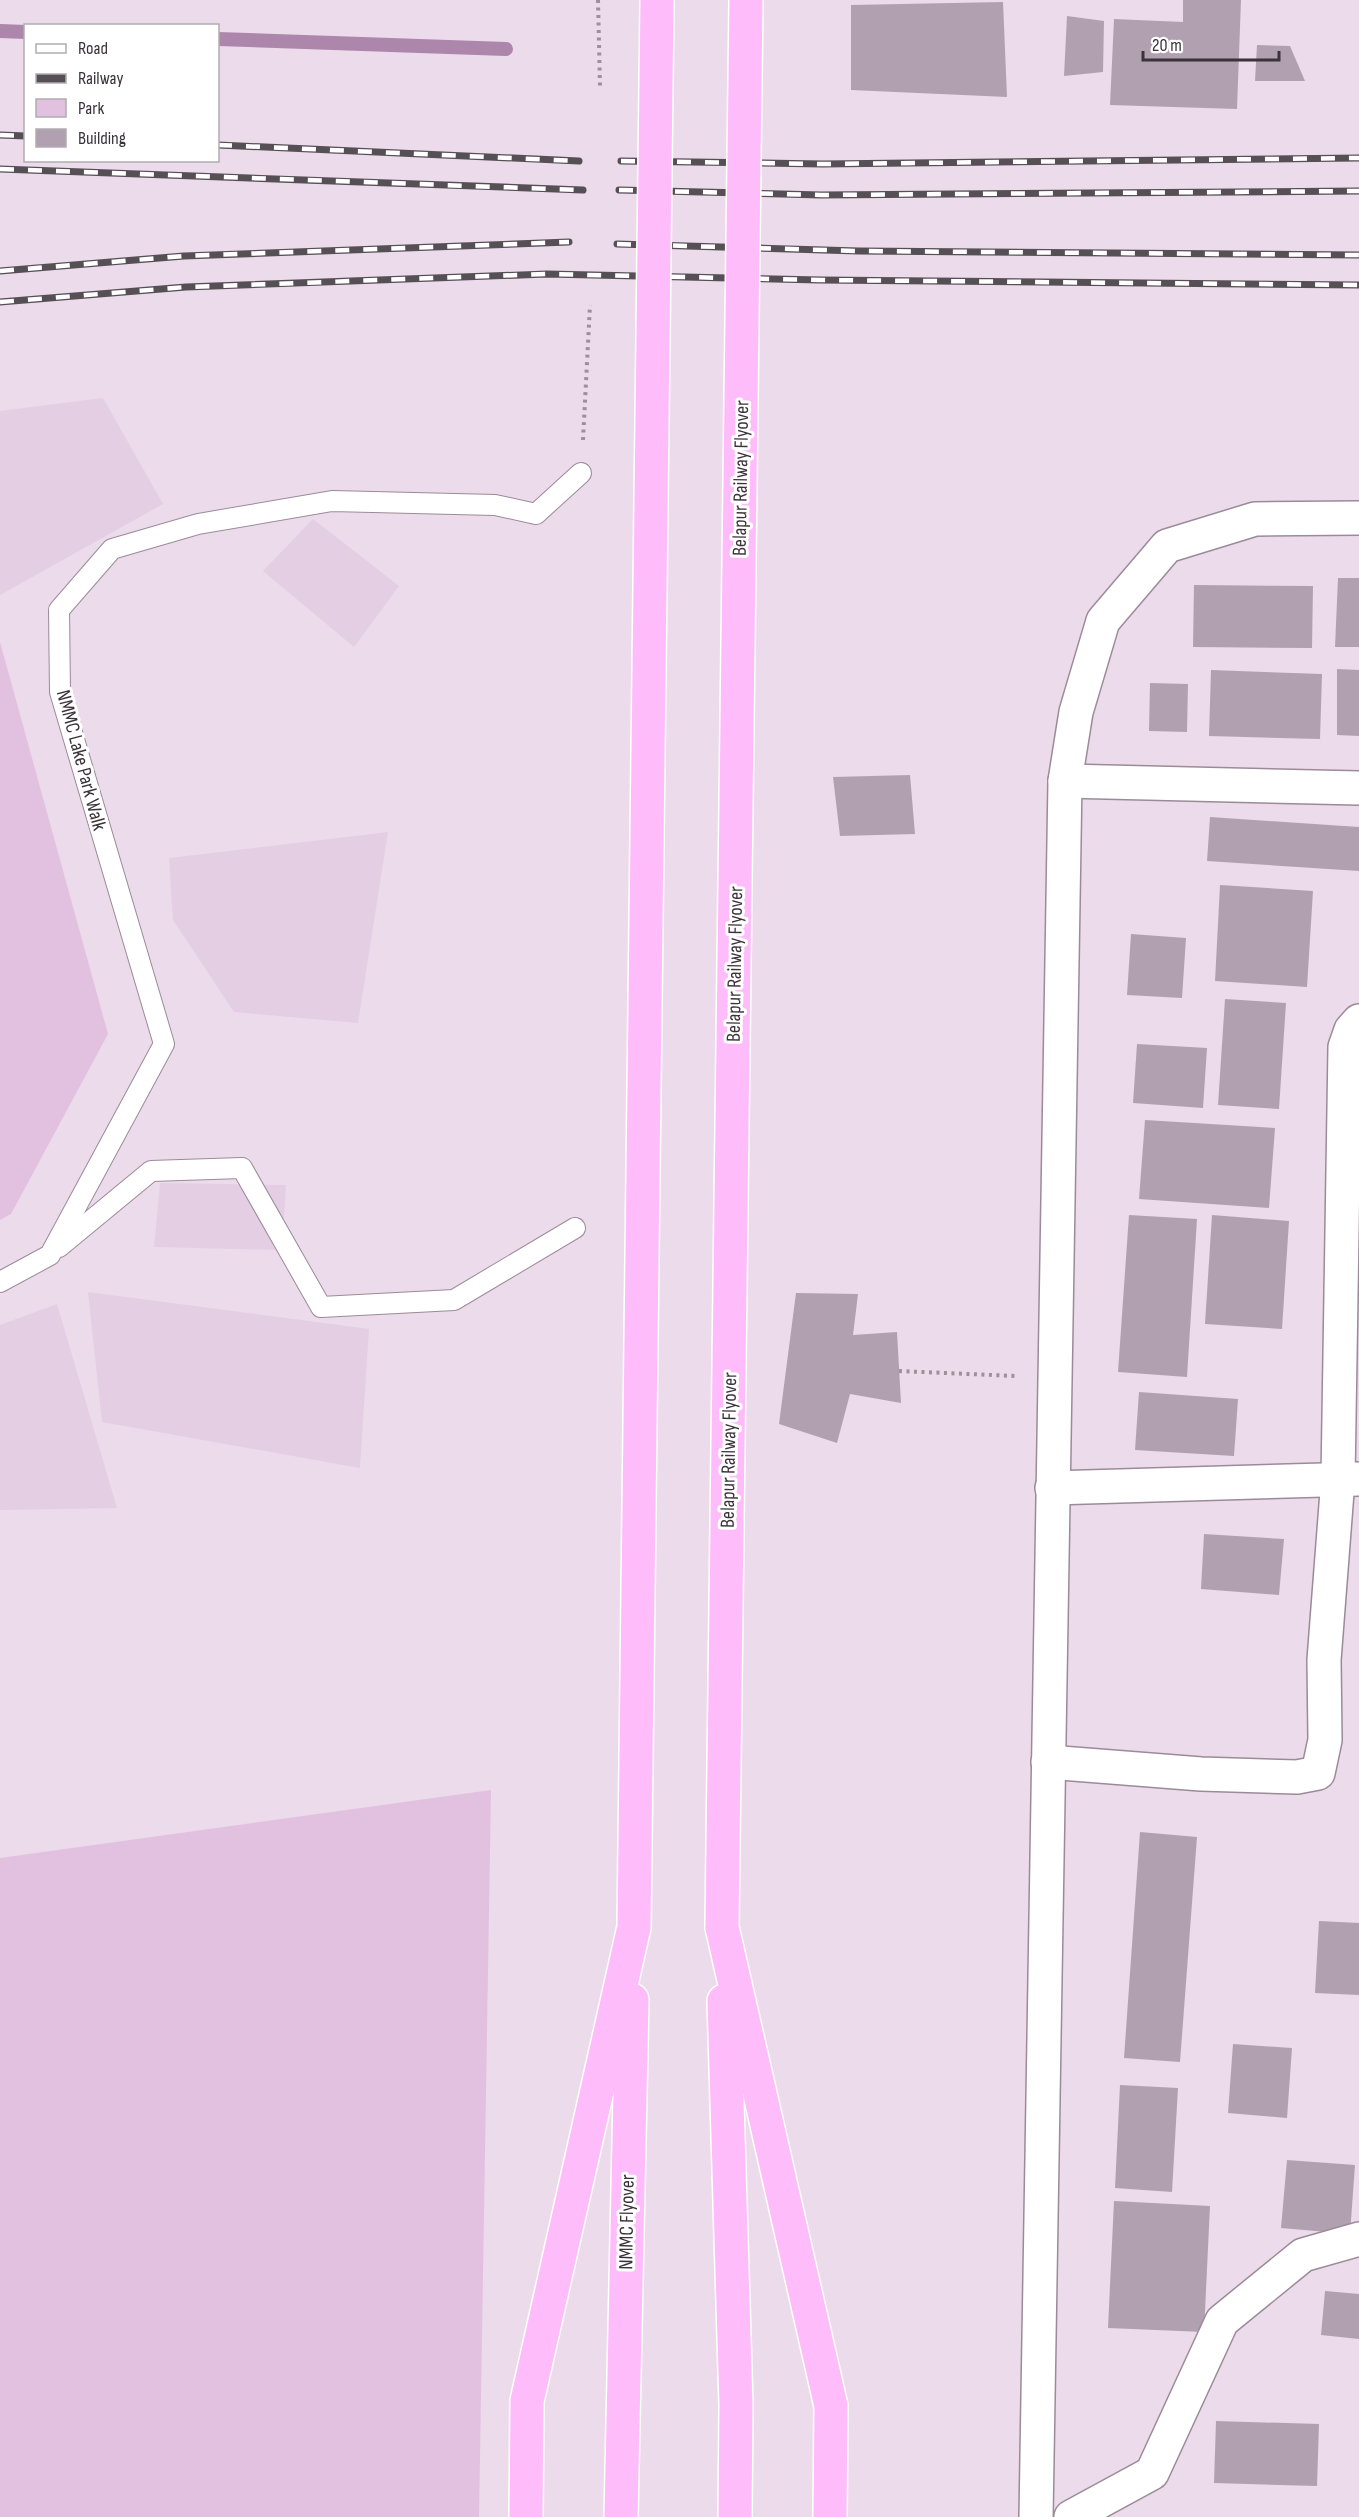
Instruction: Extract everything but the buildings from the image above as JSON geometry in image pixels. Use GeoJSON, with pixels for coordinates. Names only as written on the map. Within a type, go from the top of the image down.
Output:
{"type":"FeatureCollection","features":[{"type":"Feature","properties":{"kind":"highway"},"geometry":{"type":"LineString","coordinates":[[526,2517],[527,2401],[634,1926],[657,0]]}},
{"type":"Feature","properties":{"kind":"highway","name":"Belapur Railway Flyover"},"geometry":{"type":"LineString","coordinates":[[722,1927],[746,0]]}},
{"type":"Feature","properties":{"kind":"highway","name":"NMMC Flyover"},"geometry":{"type":"LineString","coordinates":[[621,2517],[634,1926]]}},
{"type":"Feature","properties":{"kind":"highway"},"geometry":{"type":"LineString","coordinates":[[722,1927],[736,2405],[735,2517]]}},
{"type":"Feature","properties":{"kind":"highway"},"geometry":{"type":"LineString","coordinates":[[722,1927],[831,2406],[830,2517]]}},
{"type":"Feature","properties":{"kind":"street"},"geometry":{"type":"LineString","coordinates":[[1036,2517],[1065,781],[1076,712],[1103,621],[1167,546],[1256,519],[1359,518]]}},
{"type":"Feature","properties":{"kind":"street"},"geometry":{"type":"LineString","coordinates":[[1065,781],[1359,788]]}},
{"type":"Feature","properties":{"kind":"street"},"geometry":{"type":"LineString","coordinates":[[1048,1762],[1201,1774],[1297,1777],[1318,1773],[1325,1740],[1324,1660],[1348,1479],[1346,1047],[1351,1030],[1359,1021]]}},
{"type":"Feature","properties":{"kind":"street"},"geometry":{"type":"LineString","coordinates":[[1052,1488],[1348,1479]]}},
{"type":"Feature","properties":{"kind":"street"},"geometry":{"type":"LineString","coordinates":[[1071,2517],[1152,2473],[1222,2321],[1303,2255],[1359,2239]]}},
{"type":"Feature","properties":{"kind":"lane","name":"NMMC Lake Park Walk"},"geometry":{"type":"LineString","coordinates":[[50,1255],[164,1044],[60,692],[59,610],[112,549],[198,524],[332,501],[495,505],[536,514],[581,473]]}},
{"type":"Feature","properties":{"kind":"lane"},"geometry":{"type":"LineString","coordinates":[[0,1282],[50,1255],[151,1171],[242,1168],[321,1307],[454,1300],[575,1228]]}},
{"type":"Feature","properties":{"kind":"path"},"geometry":{"type":"LineString","coordinates":[[598,0],[600,86]]}},
{"type":"Feature","properties":{"kind":"path"},"geometry":{"type":"LineString","coordinates":[[581,473],[590,306]]}},
{"type":"Feature","properties":{"kind":"path"},"geometry":{"type":"LineString","coordinates":[[899,1371],[1054,1378]]}},
{"type":"Feature","properties":{"kind":"shaded area"},"geometry":{"type":"Polygon","coordinates":[[[103,398],[163,504],[0,595],[0,411],[103,398]]]}},
{"type":"Feature","properties":{"kind":"shaded area"},"geometry":{"type":"Polygon","coordinates":[[[313,519],[399,586],[354,647],[263,571],[313,519]]]}},
{"type":"Feature","properties":{"kind":"shaded area"},"geometry":{"type":"Polygon","coordinates":[[[388,832],[358,1023],[234,1012],[173,920],[169,858],[388,832]]]}},
{"type":"Feature","properties":{"kind":"shaded area"},"geometry":{"type":"Polygon","coordinates":[[[160,1183],[286,1185],[282,1250],[154,1247],[160,1183]]]}},
{"type":"Feature","properties":{"kind":"shaded area"},"geometry":{"type":"Polygon","coordinates":[[[88,1292],[369,1329],[360,1468],[102,1422],[88,1292]]]}},
{"type":"Feature","properties":{"kind":"shaded area"},"geometry":{"type":"Polygon","coordinates":[[[57,1304],[117,1508],[0,1510],[0,1325],[57,1304]]]}},
{"type":"Feature","properties":{"kind":"green space"},"geometry":{"type":"Polygon","coordinates":[[[0,642],[108,1034],[11,1214],[0,1220],[0,642]]]}},
{"type":"Feature","properties":{"kind":"green space"},"geometry":{"type":"Polygon","coordinates":[[[491,1790],[479,2517],[0,2517],[0,1858],[491,1790]]]}},
{"type":"Feature","properties":{"kind":"waterway"},"geometry":{"type":"LineString","coordinates":[[0,31],[24,32]]}},
{"type":"Feature","properties":{"kind":"waterway"},"geometry":{"type":"LineString","coordinates":[[219,39],[506,49]]}},
{"type":"Feature","properties":{"kind":"railway"},"geometry":{"type":"LineString","coordinates":[[0,135],[24,136]]}},
{"type":"Feature","properties":{"kind":"railway"},"geometry":{"type":"LineString","coordinates":[[219,145],[579,161]]}},
{"type":"Feature","properties":{"kind":"railway"},"geometry":{"type":"LineString","coordinates":[[621,161],[823,164],[1359,158]]}},
{"type":"Feature","properties":{"kind":"railway"},"geometry":{"type":"LineString","coordinates":[[0,169],[583,190]]}},
{"type":"Feature","properties":{"kind":"railway"},"geometry":{"type":"LineString","coordinates":[[619,190],[821,195],[1359,191]]}},
{"type":"Feature","properties":{"kind":"railway"},"geometry":{"type":"LineString","coordinates":[[0,271],[184,256],[569,242]]}},
{"type":"Feature","properties":{"kind":"railway"},"geometry":{"type":"LineString","coordinates":[[617,244],[859,251],[1359,255]]}},
{"type":"Feature","properties":{"kind":"railway"},"geometry":{"type":"LineString","coordinates":[[0,302],[186,287],[547,274],[820,280],[1359,285]]}}]}
